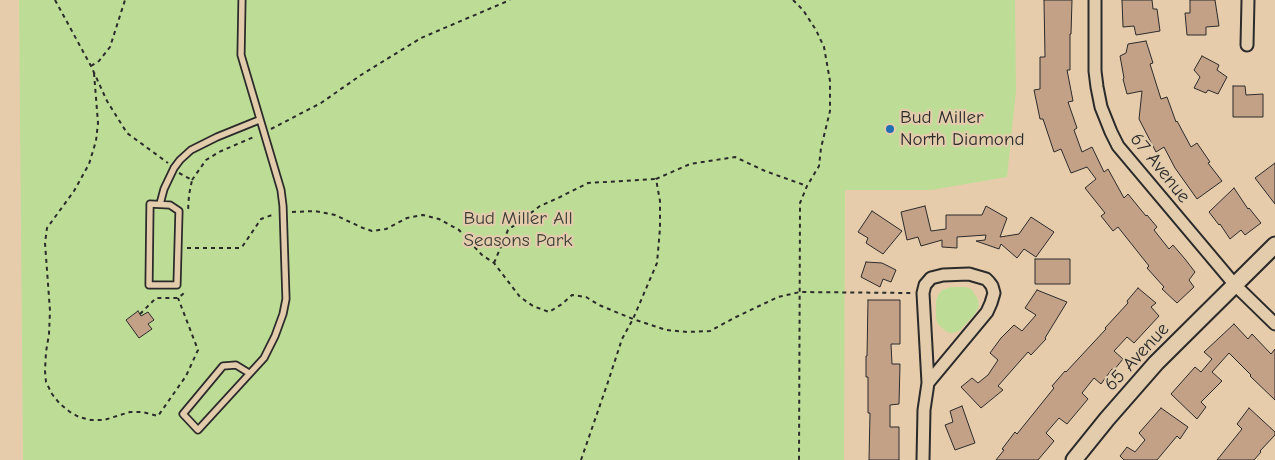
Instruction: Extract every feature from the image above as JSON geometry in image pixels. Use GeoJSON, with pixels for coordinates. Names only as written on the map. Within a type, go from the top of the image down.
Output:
{"type":"FeatureCollection","features":[{"type":"Feature","properties":{"kind":"street","name":"67 Avenue"},"geometry":{"type":"LineString","coordinates":[[1096,0],[1095,71],[1097,87],[1101,107],[1118,146],[1235,285],[1275,324]]}},
{"type":"Feature","properties":{"kind":"street"},"geometry":{"type":"LineString","coordinates":[[1247,45],[1248,0]]}},
{"type":"Feature","properties":{"kind":"street","name":"65 Avenue"},"geometry":{"type":"LineString","coordinates":[[1074,460],[1156,363],[1275,246]]}},
{"type":"Feature","properties":{"kind":"street"},"geometry":{"type":"LineString","coordinates":[[923,460],[924,410],[928,383],[923,293],[925,285],[931,278],[943,275],[969,274],[986,279],[992,286],[994,293],[987,312],[928,383]]}},
{"type":"Feature","properties":{"kind":"lane"},"geometry":{"type":"LineString","coordinates":[[242,0],[241,56],[281,190],[286,298],[283,314],[275,336],[264,358],[198,430],[183,414],[223,366],[236,365],[249,373]]}},
{"type":"Feature","properties":{"kind":"lane"},"geometry":{"type":"LineString","coordinates":[[160,204],[164,188],[174,168],[191,150],[217,137],[260,120]]}},
{"type":"Feature","properties":{"kind":"lane"},"geometry":{"type":"LineString","coordinates":[[150,204],[160,204],[170,205],[179,211],[177,285],[149,285],[150,204]]}},
{"type":"Feature","properties":{"kind":"path"},"geometry":{"type":"LineString","coordinates":[[55,0],[92,66],[107,101],[127,133],[168,163]]}},
{"type":"Feature","properties":{"kind":"path"},"geometry":{"type":"LineString","coordinates":[[92,66],[110,47],[125,0]]}},
{"type":"Feature","properties":{"kind":"path"},"geometry":{"type":"LineString","coordinates":[[273,128],[321,104],[361,75],[421,38],[510,0]]}},
{"type":"Feature","properties":{"kind":"path"},"geometry":{"type":"LineString","coordinates":[[793,0],[803,10],[824,46],[830,81],[830,111],[821,148],[819,166],[807,186],[800,203],[799,460]]}},
{"type":"Feature","properties":{"kind":"path"},"geometry":{"type":"LineString","coordinates":[[94,73],[98,123],[96,141],[89,164],[74,191],[47,228],[44,243],[50,311],[44,371],[46,382],[60,404],[79,417],[91,420],[104,420],[130,412],[142,412],[158,416],[186,376],[198,350],[178,298]]}},
{"type":"Feature","properties":{"kind":"path"},"geometry":{"type":"LineString","coordinates":[[192,180],[206,160],[255,136]]}},
{"type":"Feature","properties":{"kind":"path"},"geometry":{"type":"LineString","coordinates":[[494,263],[508,230],[540,206],[588,183],[656,179],[690,164],[735,157],[807,186]]}},
{"type":"Feature","properties":{"kind":"path"},"geometry":{"type":"LineString","coordinates":[[581,460],[622,339],[633,319],[657,263],[660,202],[656,179]]}},
{"type":"Feature","properties":{"kind":"path"},"geometry":{"type":"LineString","coordinates":[[296,212],[315,211],[335,215],[372,231],[386,229],[407,218],[423,215],[439,219],[459,230],[482,255],[494,263],[520,297],[533,306],[548,312],[562,304],[572,295],[586,297],[599,305],[666,330],[687,332],[710,331],[778,297],[800,292],[910,293]]}},
{"type":"Feature","properties":{"kind":"path"},"geometry":{"type":"LineString","coordinates":[[187,248],[240,248],[261,219],[268,216]]}},
{"type":"Feature","properties":{"kind":"path"},"geometry":{"type":"LineString","coordinates":[[140,314],[156,298],[178,298],[183,294]]}},
{"type":"Feature","properties":{"kind":"green space","name":"Bud Miller All Seasons Park"},"geometry":{"type":"Polygon","coordinates":[[[19,0],[1015,0],[1016,91],[1007,177],[931,190],[845,190],[844,460],[23,460],[19,0]]]}},
{"type":"Feature","properties":{"kind":"green space"},"geometry":{"type":"Polygon","coordinates":[[[951,287],[971,289],[978,299],[979,306],[975,314],[959,331],[952,333],[947,332],[937,323],[936,317],[938,295],[942,290],[951,287]]]}},
{"type":"Feature","properties":{"kind":"building"},"geometry":{"type":"Polygon","coordinates":[[[1044,0],[1072,0],[1070,70],[1067,70],[1073,101],[1068,102],[1077,128],[1074,130],[1082,152],[1092,147],[1104,172],[1108,169],[1124,198],[1128,194],[1157,227],[1154,230],[1169,249],[1173,245],[1195,272],[1189,280],[1194,287],[1177,303],[1162,289],[1164,287],[1147,268],[1149,266],[1118,227],[1113,231],[1101,216],[1105,213],[1085,188],[1096,179],[1087,167],[1071,173],[1061,149],[1054,152],[1043,119],[1040,119],[1034,90],[1040,89],[1040,57],[1045,57],[1044,0]]]}},
{"type":"Feature","properties":{"kind":"building"},"geometry":{"type":"Polygon","coordinates":[[[1122,0],[1152,0],[1153,9],[1157,9],[1160,31],[1136,35],[1134,26],[1123,27],[1122,0]]]}},
{"type":"Feature","properties":{"kind":"building"},"geometry":{"type":"Polygon","coordinates":[[[1190,0],[1215,0],[1219,26],[1206,27],[1206,35],[1187,35],[1185,13],[1190,13],[1190,0]]]}},
{"type":"Feature","properties":{"kind":"building"},"geometry":{"type":"Polygon","coordinates":[[[1146,41],[1153,63],[1150,64],[1161,99],[1167,97],[1176,122],[1191,147],[1197,143],[1210,162],[1208,163],[1222,181],[1197,199],[1175,168],[1164,147],[1156,152],[1139,119],[1142,91],[1127,94],[1120,56],[1126,53],[1128,44],[1146,41]]]}},
{"type":"Feature","properties":{"kind":"building"},"geometry":{"type":"Polygon","coordinates":[[[1202,56],[1219,65],[1217,70],[1227,77],[1218,94],[1208,90],[1206,93],[1194,88],[1200,77],[1194,70],[1202,56]]]}},
{"type":"Feature","properties":{"kind":"building"},"geometry":{"type":"Polygon","coordinates":[[[1233,86],[1245,86],[1246,95],[1263,94],[1263,117],[1233,117],[1233,86]]]}},
{"type":"Feature","properties":{"kind":"building"},"geometry":{"type":"Polygon","coordinates":[[[1275,163],[1275,204],[1255,178],[1275,163]]]}},
{"type":"Feature","properties":{"kind":"building"},"geometry":{"type":"Polygon","coordinates":[[[1234,188],[1248,209],[1261,223],[1245,235],[1241,230],[1230,239],[1209,212],[1234,188]]]}},
{"type":"Feature","properties":{"kind":"building"},"geometry":{"type":"Polygon","coordinates":[[[925,206],[931,231],[946,229],[946,215],[982,215],[986,206],[1007,218],[1000,237],[1019,234],[1031,217],[1054,232],[1036,257],[1024,249],[1017,258],[1001,244],[999,249],[976,241],[985,240],[986,235],[957,237],[957,248],[942,247],[942,240],[921,246],[918,237],[907,240],[901,212],[925,206]]]}},
{"type":"Feature","properties":{"kind":"building"},"geometry":{"type":"Polygon","coordinates":[[[872,211],[902,231],[883,254],[866,243],[868,238],[858,232],[872,211]]]}},
{"type":"Feature","properties":{"kind":"building"},"geometry":{"type":"Polygon","coordinates":[[[1035,259],[1070,259],[1070,284],[1035,284],[1035,259]]]}},
{"type":"Feature","properties":{"kind":"building"},"geometry":{"type":"Polygon","coordinates":[[[866,262],[882,263],[896,270],[891,282],[883,279],[880,287],[861,277],[866,262]]]}},
{"type":"Feature","properties":{"kind":"building"},"geometry":{"type":"Polygon","coordinates":[[[1138,288],[1156,303],[1151,307],[1159,316],[1134,343],[1127,337],[1114,351],[1123,359],[1114,370],[1112,369],[1101,384],[1094,378],[1082,393],[1088,399],[1067,424],[1059,418],[1046,433],[1054,441],[1038,460],[996,460],[1015,432],[1017,434],[1054,388],[1052,386],[1106,329],[1138,288]]]}},
{"type":"Feature","properties":{"kind":"building"},"geometry":{"type":"Polygon","coordinates":[[[1037,290],[1067,302],[1046,339],[1031,355],[1028,352],[998,386],[1003,390],[981,408],[961,387],[972,378],[978,383],[988,375],[998,360],[990,353],[1001,338],[1014,325],[1022,331],[1036,315],[1025,308],[1037,290]]]}},
{"type":"Feature","properties":{"kind":"building"},"geometry":{"type":"Polygon","coordinates":[[[868,300],[900,300],[900,344],[891,344],[892,364],[900,364],[899,404],[890,405],[890,427],[899,427],[899,460],[869,460],[870,413],[868,413],[868,377],[866,377],[868,300]]]}},
{"type":"Feature","properties":{"kind":"building"},"geometry":{"type":"Polygon","coordinates":[[[138,311],[141,316],[148,312],[154,320],[148,324],[152,329],[139,338],[126,320],[138,311]]]}},
{"type":"Feature","properties":{"kind":"building"},"geometry":{"type":"Polygon","coordinates":[[[1234,324],[1248,339],[1252,334],[1271,354],[1275,349],[1275,400],[1229,353],[1212,372],[1222,381],[1201,402],[1206,407],[1197,419],[1171,394],[1195,367],[1201,372],[1212,359],[1204,352],[1234,324]]]}},
{"type":"Feature","properties":{"kind":"building"},"geometry":{"type":"Polygon","coordinates":[[[962,406],[975,443],[955,450],[945,425],[953,422],[950,411],[962,406]]]}},
{"type":"Feature","properties":{"kind":"building"},"geometry":{"type":"Polygon","coordinates":[[[1161,408],[1188,427],[1180,439],[1177,436],[1157,460],[1124,460],[1120,456],[1127,447],[1135,452],[1145,440],[1139,433],[1161,408]]]}},
{"type":"Feature","properties":{"kind":"building"},"geometry":{"type":"Polygon","coordinates":[[[1249,408],[1275,432],[1275,435],[1254,460],[1217,460],[1242,429],[1237,424],[1249,408]]]}},
{"type":"Feature","properties":{"kind":"place","name":"Bud Miller North Diamond"},"geometry":{"type":"Point","coordinates":[890,129]}}]}
